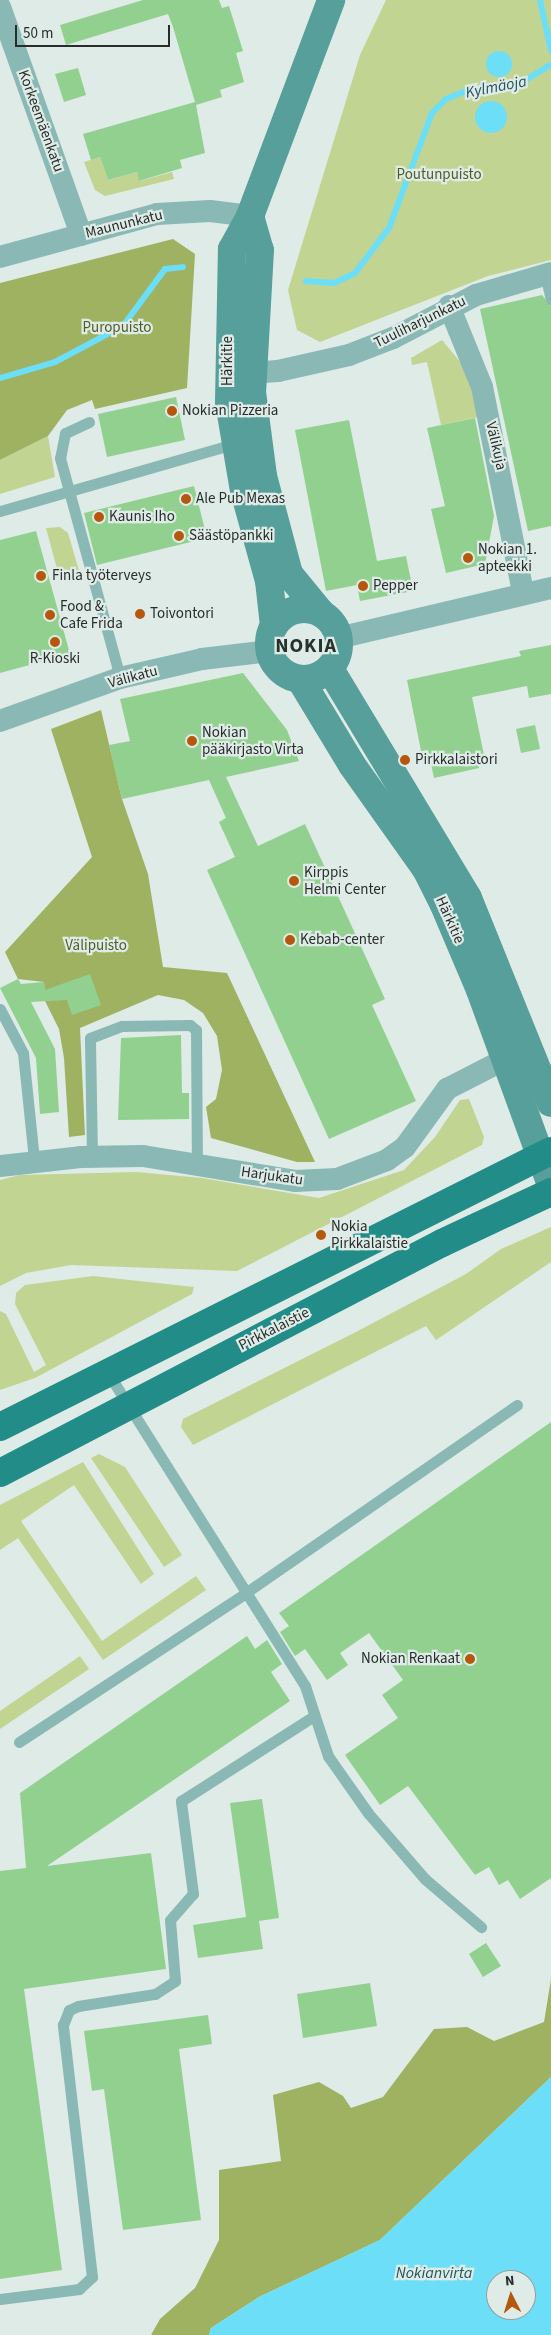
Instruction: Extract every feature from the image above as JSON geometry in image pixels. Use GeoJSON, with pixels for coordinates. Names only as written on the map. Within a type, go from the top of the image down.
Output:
{"type":"FeatureCollection","features":[{"type":"Feature","properties":{"kind":"main road"},"geometry":{"type":"LineString","coordinates":[[250,216],[331,0]]}},
{"type":"Feature","properties":{"kind":"main road","name":"Härkitie"},"geometry":{"type":"LineString","coordinates":[[250,216],[260,250],[240,374],[234,444],[269,581],[272,638]]}},
{"type":"Feature","properties":{"kind":"main road","name":"Härkitie"},"geometry":{"type":"LineString","coordinates":[[240,374],[254,418],[277,532],[290,574],[322,614]]}},
{"type":"Feature","properties":{"kind":"main road"},"geometry":{"type":"LineString","coordinates":[[300,610],[322,614],[338,638],[339,650],[330,668],[300,679],[281,670],[272,638],[300,610]]}},
{"type":"Feature","properties":{"kind":"main road","name":"Härkitie"},"geometry":{"type":"LineString","coordinates":[[330,668],[468,898],[545,1153],[551,1185]]}},
{"type":"Feature","properties":{"kind":"main road","name":"Härkitie"},"geometry":{"type":"LineString","coordinates":[[300,679],[352,765],[426,869],[480,990],[516,1054],[551,1103]]}},
{"type":"Feature","properties":{"kind":"main road"},"geometry":{"type":"LineString","coordinates":[[0,1427],[545,1153]]}},
{"type":"Feature","properties":{"kind":"main road","name":"Pirkkalaistie"},"geometry":{"type":"LineString","coordinates":[[0,1473],[126,1406],[551,1192]]}},
{"type":"Feature","properties":{"kind":"street","name":"Korkeemäenkatu"},"geometry":{"type":"LineString","coordinates":[[0,7],[80,235]]}},
{"type":"Feature","properties":{"kind":"street","name":"Maununkatu"},"geometry":{"type":"LineString","coordinates":[[0,257],[80,235],[182,211],[250,216]]}},
{"type":"Feature","properties":{"kind":"street","name":"Tuuliharjunkatu"},"geometry":{"type":"LineString","coordinates":[[240,374],[378,344],[449,306],[548,273]]}},
{"type":"Feature","properties":{"kind":"street","name":"Välikuja"},"geometry":{"type":"LineString","coordinates":[[449,306],[482,387],[542,588]]}},
{"type":"Feature","properties":{"kind":"street"},"geometry":{"type":"LineString","coordinates":[[338,638],[542,588]]}},
{"type":"Feature","properties":{"kind":"street","name":"Välikatu"},"geometry":{"type":"LineString","coordinates":[[0,721],[120,678],[202,659],[272,638]]}},
{"type":"Feature","properties":{"kind":"street","name":"Harjukatu"},"geometry":{"type":"LineString","coordinates":[[0,1166],[34,1160],[92,1156],[144,1156],[197,1163],[295,1181],[337,1179],[393,1156],[420,1130],[447,1090],[516,1054]]}},
{"type":"Feature","properties":{"kind":"lane"},"geometry":{"type":"LineString","coordinates":[[548,273],[551,299]]}},
{"type":"Feature","properties":{"kind":"lane"},"geometry":{"type":"LineString","coordinates":[[89,422],[71,426],[60,443],[69,491],[120,678]]}},
{"type":"Feature","properties":{"kind":"lane"},"geometry":{"type":"LineString","coordinates":[[0,511],[234,444]]}},
{"type":"Feature","properties":{"kind":"lane"},"geometry":{"type":"LineString","coordinates":[[0,1010],[23,1053],[34,1160]]}},
{"type":"Feature","properties":{"kind":"lane"},"geometry":{"type":"LineString","coordinates":[[92,1156],[90,1038],[122,1026],[190,1025],[196,1030],[197,1163]]}},
{"type":"Feature","properties":{"kind":"lane"},"geometry":{"type":"LineString","coordinates":[[108,1373],[126,1406],[244,1594],[305,1686],[328,1756],[368,1813],[425,1879],[481,1927]]}},
{"type":"Feature","properties":{"kind":"lane"},"geometry":{"type":"LineString","coordinates":[[19,1742],[244,1594],[517,1405]]}},
{"type":"Feature","properties":{"kind":"lane"},"geometry":{"type":"LineString","coordinates":[[0,2299],[79,2289],[92,2277],[62,2025],[69,2010],[78,2006],[155,1994],[175,1981],[170,1920],[193,1894],[181,1801],[314,1716]]}},
{"type":"Feature","properties":{"kind":"green space","name":"Poutunpuisto"},"geometry":{"type":"Polygon","coordinates":[[[386,0],[551,0],[551,260],[488,276],[320,342],[297,330],[288,290],[360,55],[386,0]]]}},
{"type":"Feature","properties":{"kind":"green space"},"geometry":{"type":"Polygon","coordinates":[[[100,157],[108,180],[137,172],[140,181],[172,172],[174,179],[105,196],[95,190],[84,162],[100,157]]]}},
{"type":"Feature","properties":{"kind":"green space","name":"Puropuisto"},"geometry":{"type":"Polygon","coordinates":[[[173,239],[195,254],[187,388],[95,409],[92,400],[67,410],[48,436],[0,460],[0,283],[173,239]]]}},
{"type":"Feature","properties":{"kind":"green space"},"geometry":{"type":"Polygon","coordinates":[[[442,340],[466,369],[478,417],[441,425],[427,362],[412,365],[411,358],[442,340]]]}},
{"type":"Feature","properties":{"kind":"green space"},"geometry":{"type":"Polygon","coordinates":[[[48,436],[55,477],[0,494],[0,460],[48,436]]]}},
{"type":"Feature","properties":{"kind":"green space"},"geometry":{"type":"Polygon","coordinates":[[[60,527],[68,533],[80,574],[60,580],[46,528],[60,527]]]}},
{"type":"Feature","properties":{"kind":"green space","name":"Välipuisto"},"geometry":{"type":"Polygon","coordinates":[[[101,710],[122,799],[148,874],[163,967],[227,973],[315,1162],[297,1162],[211,1138],[206,1107],[216,1099],[222,1070],[217,1036],[203,1013],[184,1000],[158,995],[80,1028],[85,1135],[69,1137],[64,1058],[59,1029],[45,1001],[44,982],[18,979],[5,952],[92,857],[51,729],[101,710]]]}},
{"type":"Feature","properties":{"kind":"green space"},"geometry":{"type":"Polygon","coordinates":[[[469,1099],[484,1137],[482,1145],[237,1271],[71,1265],[26,1273],[0,1286],[0,1180],[20,1175],[136,1172],[202,1178],[319,1198],[404,1170],[435,1137],[460,1100],[469,1099]]]}},
{"type":"Feature","properties":{"kind":"green space"},"geometry":{"type":"Polygon","coordinates":[[[551,1227],[551,1262],[436,1340],[426,1326],[193,1445],[181,1427],[183,1419],[466,1274],[501,1249],[551,1227]]]}},
{"type":"Feature","properties":{"kind":"green space"},"geometry":{"type":"Polygon","coordinates":[[[93,1276],[194,1287],[192,1294],[35,1378],[0,1390],[0,1311],[6,1314],[34,1372],[46,1365],[15,1304],[16,1293],[25,1285],[93,1276]]]}},
{"type":"Feature","properties":{"kind":"green space"},"geometry":{"type":"Polygon","coordinates":[[[99,1454],[125,1467],[182,1555],[164,1567],[91,1458],[99,1454]]]}},
{"type":"Feature","properties":{"kind":"green space"},"geometry":{"type":"Polygon","coordinates":[[[83,1462],[154,1574],[141,1584],[74,1485],[21,1521],[102,1641],[196,1576],[206,1590],[103,1660],[18,1538],[0,1550],[0,1505],[83,1462]]]}},
{"type":"Feature","properties":{"kind":"green space"},"geometry":{"type":"Polygon","coordinates":[[[80,1656],[89,1669],[0,1729],[0,1711],[80,1656]]]}},
{"type":"Feature","properties":{"kind":"green space"},"geometry":{"type":"Polygon","coordinates":[[[551,1979],[551,2077],[380,2240],[259,2297],[211,2328],[209,2335],[151,2335],[160,2319],[195,2288],[219,2240],[219,2170],[281,2161],[273,2095],[319,2082],[343,2096],[351,2108],[383,2097],[434,2029],[467,2027],[494,2041],[544,2022],[551,1979]]]}},
{"type":"Feature","properties":{"kind":"water"},"geometry":{"type":"Polygon","coordinates":[[[499,51],[508,55],[512,64],[508,73],[499,77],[490,73],[486,64],[490,55],[499,51]]]}},
{"type":"Feature","properties":{"kind":"water"},"geometry":{"type":"Polygon","coordinates":[[[491,101],[503,105],[507,117],[503,129],[491,133],[479,129],[475,117],[479,105],[491,101]]]}},
{"type":"Feature","properties":{"kind":"water","name":"Nokianvirta"},"geometry":{"type":"Polygon","coordinates":[[[551,2077],[551,2335],[209,2335],[211,2328],[259,2297],[380,2240],[551,2077]]]}},
{"type":"Feature","properties":{"kind":"building"},"geometry":{"type":"Polygon","coordinates":[[[143,0],[219,0],[222,8],[229,6],[243,51],[236,53],[244,82],[220,90],[222,97],[196,105],[205,153],[180,160],[182,168],[139,181],[137,172],[108,180],[100,157],[91,160],[83,134],[195,102],[173,27],[168,14],[66,45],[60,25],[143,0]]]}},
{"type":"Feature","properties":{"kind":"building"},"geometry":{"type":"Polygon","coordinates":[[[78,68],[86,95],[64,102],[55,74],[78,68]]]}},
{"type":"Feature","properties":{"kind":"building"},"geometry":{"type":"Polygon","coordinates":[[[542,295],[551,306],[551,526],[528,531],[480,309],[542,295]]]}},
{"type":"Feature","properties":{"kind":"building"},"geometry":{"type":"Polygon","coordinates":[[[176,397],[185,440],[107,457],[98,414],[176,397]]]}},
{"type":"Feature","properties":{"kind":"building"},"geometry":{"type":"Polygon","coordinates":[[[475,418],[494,516],[485,564],[446,573],[431,509],[445,506],[427,428],[475,418]]]}},
{"type":"Feature","properties":{"kind":"building"},"geometry":{"type":"Polygon","coordinates":[[[349,420],[377,561],[406,556],[413,591],[360,601],[357,585],[326,591],[295,430],[349,420]]]}},
{"type":"Feature","properties":{"kind":"building"},"geometry":{"type":"Polygon","coordinates":[[[194,486],[207,538],[97,565],[84,513],[194,486]]]}},
{"type":"Feature","properties":{"kind":"building"},"geometry":{"type":"Polygon","coordinates":[[[36,531],[70,654],[0,673],[0,540],[36,531]]]}},
{"type":"Feature","properties":{"kind":"building"},"geometry":{"type":"Polygon","coordinates":[[[551,645],[551,694],[529,698],[527,686],[472,697],[485,760],[477,762],[479,768],[434,778],[428,750],[421,751],[407,680],[521,656],[519,651],[551,645]]]}},
{"type":"Feature","properties":{"kind":"building"},"geometry":{"type":"Polygon","coordinates":[[[243,673],[287,730],[299,761],[226,777],[258,846],[305,824],[385,999],[372,1005],[416,1101],[329,1139],[207,870],[235,857],[219,822],[226,818],[209,780],[122,799],[109,745],[130,741],[120,699],[243,673]]]}},
{"type":"Feature","properties":{"kind":"building"},"geometry":{"type":"Polygon","coordinates":[[[535,725],[540,749],[521,753],[516,729],[535,725]]]}},
{"type":"Feature","properties":{"kind":"building"},"geometry":{"type":"Polygon","coordinates":[[[90,974],[101,1005],[72,1015],[67,1000],[31,1002],[55,1049],[59,1112],[40,1114],[36,1058],[0,988],[18,979],[21,984],[44,982],[45,990],[90,974]]]}},
{"type":"Feature","properties":{"kind":"building"},"geometry":{"type":"Polygon","coordinates":[[[181,1035],[182,1093],[189,1093],[189,1119],[118,1120],[121,1038],[181,1035]]]}},
{"type":"Feature","properties":{"kind":"building","name":"Nokian Renkaat"},"geometry":{"type":"Polygon","coordinates":[[[551,1422],[551,1878],[520,1899],[508,1880],[499,1885],[489,1867],[475,1875],[408,1786],[380,1805],[345,1755],[398,1718],[382,1695],[403,1680],[369,1633],[340,1653],[348,1665],[327,1680],[305,1649],[295,1656],[280,1632],[289,1626],[279,1613],[551,1422]]]}},
{"type":"Feature","properties":{"kind":"building"},"geometry":{"type":"Polygon","coordinates":[[[247,1636],[255,1649],[267,1640],[282,1664],[271,1672],[290,1701],[47,1866],[151,1853],[166,1969],[24,1989],[62,2270],[0,2279],[0,1871],[26,1868],[20,1793],[247,1636]]]}},
{"type":"Feature","properties":{"kind":"building"},"geometry":{"type":"Polygon","coordinates":[[[262,1799],[279,1918],[259,1921],[263,1949],[198,1958],[193,1925],[246,1917],[230,1803],[262,1799]]]}},
{"type":"Feature","properties":{"kind":"building"},"geometry":{"type":"Polygon","coordinates":[[[486,1943],[501,1966],[483,1977],[469,1954],[486,1943]]]}},
{"type":"Feature","properties":{"kind":"building"},"geometry":{"type":"Polygon","coordinates":[[[370,1983],[377,2026],[303,2038],[297,1994],[370,1983]]]}},
{"type":"Feature","properties":{"kind":"building"},"geometry":{"type":"Polygon","coordinates":[[[208,2015],[212,2044],[179,2049],[201,2220],[123,2230],[104,2089],[92,2091],[84,2031],[208,2015]]]}},
{"type":"Feature","properties":{"kind":"waterway","name":"Kylmäoja"},"geometry":{"type":"LineString","coordinates":[[540,0],[551,51]]}},
{"type":"Feature","properties":{"kind":"waterway","name":"Kylmäoja"},"geometry":{"type":"LineString","coordinates":[[306,281],[334,283],[355,273],[389,228],[432,113],[446,99],[468,90],[518,85],[551,64]]}},
{"type":"Feature","properties":{"kind":"waterway","name":"Kylmäoja"},"geometry":{"type":"LineString","coordinates":[[0,378],[55,362],[123,326],[165,269],[183,267]]}},
{"type":"Feature","properties":{"kind":"place","name":"Nokian Pizzeria"},"geometry":{"type":"Point","coordinates":[172,411]}},
{"type":"Feature","properties":{"kind":"place","name":"Ale Pub Mexas"},"geometry":{"type":"Point","coordinates":[186,499]}},
{"type":"Feature","properties":{"kind":"place","name":"Kaunis Iho"},"geometry":{"type":"Point","coordinates":[99,517]}},
{"type":"Feature","properties":{"kind":"place","name":"Säästöpankki"},"geometry":{"type":"Point","coordinates":[179,536]}},
{"type":"Feature","properties":{"kind":"place","name":"Nokian 1. apteekki"},"geometry":{"type":"Point","coordinates":[468,558]}},
{"type":"Feature","properties":{"kind":"place","name":"Finla työterveys"},"geometry":{"type":"Point","coordinates":[41,576]}},
{"type":"Feature","properties":{"kind":"place","name":"Pepper"},"geometry":{"type":"Point","coordinates":[363,586]}},
{"type":"Feature","properties":{"kind":"place","name":"Toivontori"},"geometry":{"type":"Point","coordinates":[140,614]}},
{"type":"Feature","properties":{"kind":"place","name":"Food & Cafe Frida"},"geometry":{"type":"Point","coordinates":[50,615]}},
{"type":"Feature","properties":{"kind":"place","name":"R-Kioski"},"geometry":{"type":"Point","coordinates":[55,642]}},
{"type":"Feature","properties":{"kind":"place","name":"Nokian pääkirjasto Virta"},"geometry":{"type":"Point","coordinates":[192,741]}},
{"type":"Feature","properties":{"kind":"place","name":"Pirkkalaistori"},"geometry":{"type":"Point","coordinates":[405,760]}},
{"type":"Feature","properties":{"kind":"place","name":"Kirppis Helmi Center"},"geometry":{"type":"Point","coordinates":[294,881]}},
{"type":"Feature","properties":{"kind":"place","name":"Kebab-center"},"geometry":{"type":"Point","coordinates":[290,940]}},
{"type":"Feature","properties":{"kind":"place","name":"Nokia Pirkkalaistie"},"geometry":{"type":"Point","coordinates":[321,1235]}},
{"type":"Feature","properties":{"kind":"place","name":"Nokian Renkaat"},"geometry":{"type":"Point","coordinates":[470,1659]}},
{"type":"Feature","properties":{"kind":"district","name":"NOKIA"},"geometry":{"type":"Point","coordinates":[306,646]}}]}
